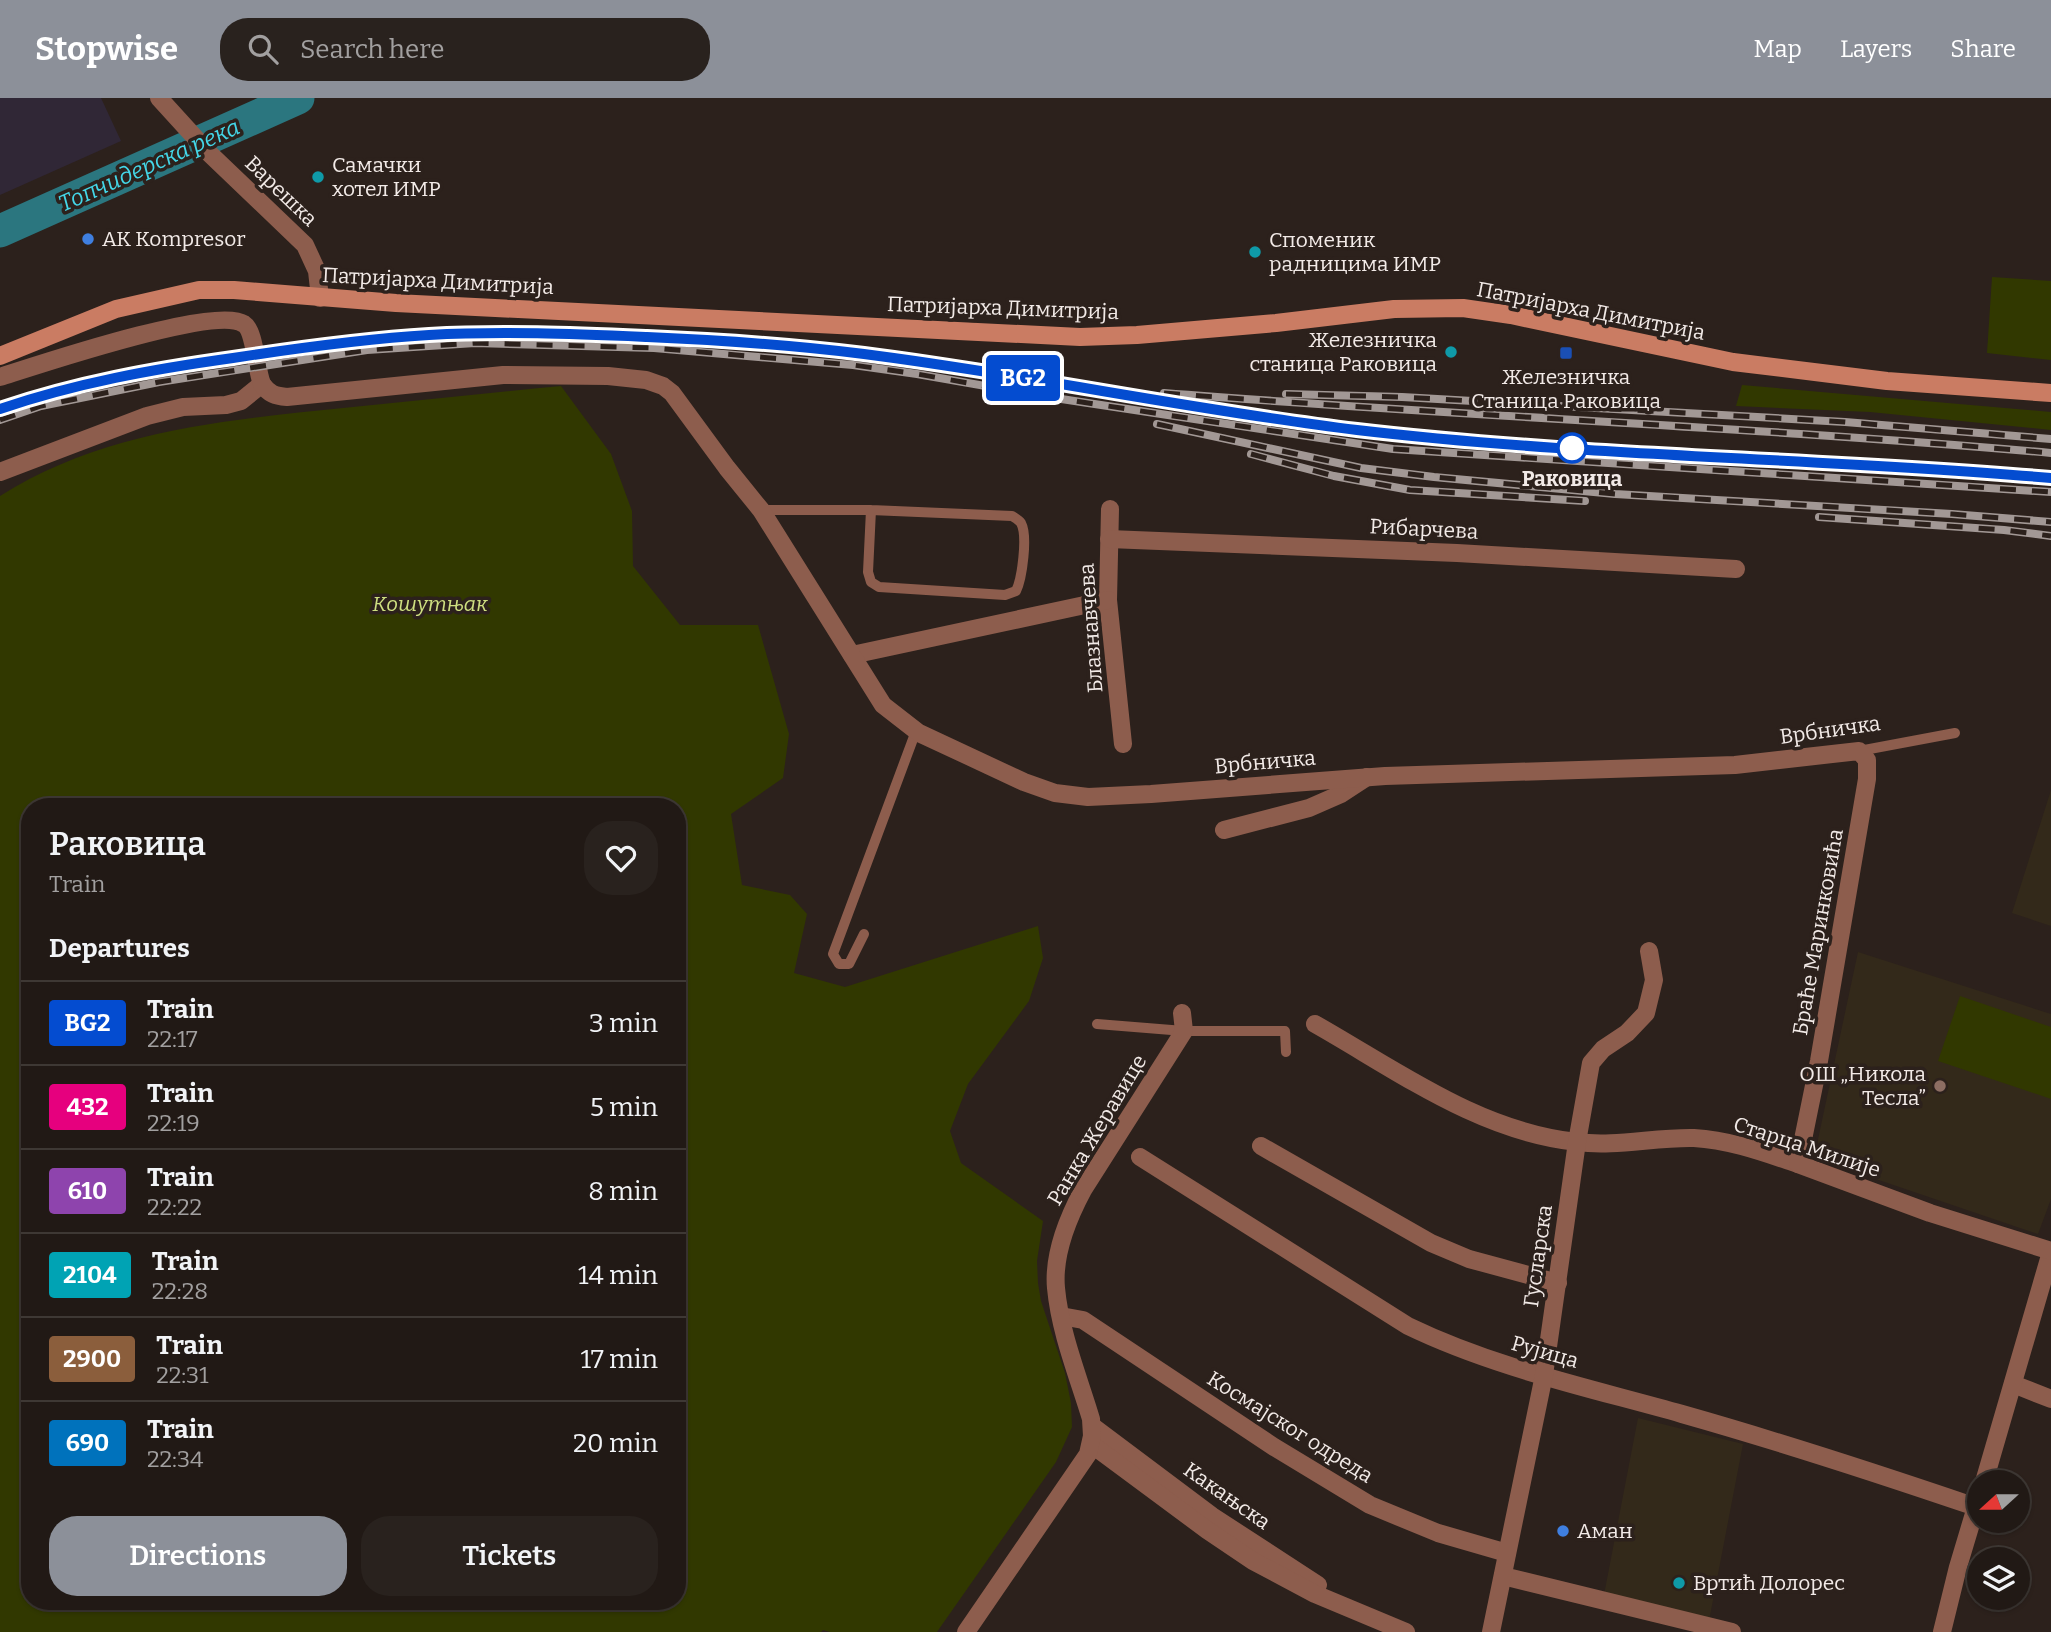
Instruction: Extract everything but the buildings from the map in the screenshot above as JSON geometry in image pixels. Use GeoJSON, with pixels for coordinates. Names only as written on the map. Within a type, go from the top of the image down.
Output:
{"type":"FeatureCollection","features":[{"type":"Feature","properties":{"kind":"main road","name":"Патријарха Димитрија"},"geometry":{"type":"LineString","coordinates":[[0,355],[117,309],[188,291],[234,290],[320,298],[1080,337],[1276,323],[1394,309],[1463,308],[1524,318],[1732,362],[1887,381],[2051,393]]}},
{"type":"Feature","properties":{"kind":"street","name":"Варешка"},"geometry":{"type":"LineString","coordinates":[[164,99],[176,117],[210,154],[305,245],[317,271],[320,298]]}},
{"type":"Feature","properties":{"kind":"street"},"geometry":{"type":"LineString","coordinates":[[0,377],[124,340],[222,320],[246,325],[251,334],[260,379],[240,401],[226,405],[183,407],[147,416],[0,471]]}},
{"type":"Feature","properties":{"kind":"street","name":"Врбничка"},"geometry":{"type":"LineString","coordinates":[[260,379],[267,391],[276,396],[287,397],[503,375],[608,376],[646,380],[663,386],[672,393],[761,510],[883,705],[916,731],[1024,782],[1055,793],[1069,796],[1150,794],[1367,777],[1735,765],[1860,751]]}},
{"type":"Feature","properties":{"kind":"street","name":"Блазнавчева"},"geometry":{"type":"LineString","coordinates":[[1110,509],[1108,600],[1123,744]]}},
{"type":"Feature","properties":{"kind":"street","name":"Рибарчева"},"geometry":{"type":"LineString","coordinates":[[1109,539],[1511,555],[1736,569]]}},
{"type":"Feature","properties":{"kind":"street"},"geometry":{"type":"LineString","coordinates":[[852,655],[1108,600]]}},
{"type":"Feature","properties":{"kind":"street","name":"Браће Маринковића"},"geometry":{"type":"LineString","coordinates":[[1798,1164],[1819,1060],[1867,779],[1867,760],[1860,751]]}},
{"type":"Feature","properties":{"kind":"street"},"geometry":{"type":"LineString","coordinates":[[1224,830],[1309,808],[1341,794],[1367,777]]}},
{"type":"Feature","properties":{"kind":"street","name":"Гусларска"},"geometry":{"type":"LineString","coordinates":[[1491,1632],[1544,1375],[1591,1063],[1603,1049],[1640,1021],[1650,1005],[1654,980],[1649,951]]}},
{"type":"Feature","properties":{"kind":"street"},"geometry":{"type":"LineString","coordinates":[[1182,1013],[1184,1031]]}},
{"type":"Feature","properties":{"kind":"street","name":"Старца Милије"},"geometry":{"type":"LineString","coordinates":[[1315,1024],[1471,1113],[1517,1129],[1577,1142],[1622,1144],[1692,1138],[1732,1144],[1798,1164],[1930,1213],[2051,1252]]}},
{"type":"Feature","properties":{"kind":"street","name":"Ранка Жеравице"},"geometry":{"type":"LineString","coordinates":[[1092,1435],[1061,1316],[1056,1286],[1062,1239],[1070,1214],[1083,1190],[1184,1031]]}},
{"type":"Feature","properties":{"kind":"street"},"geometry":{"type":"LineString","coordinates":[[1261,1146],[1451,1252],[1558,1283]]}},
{"type":"Feature","properties":{"kind":"street","name":"Рујица"},"geometry":{"type":"LineString","coordinates":[[1140,1157],[1408,1326],[1467,1352],[1967,1499]]}},
{"type":"Feature","properties":{"kind":"street"},"geometry":{"type":"LineString","coordinates":[[1988,1470],[2051,1252]]}},
{"type":"Feature","properties":{"kind":"street","name":"Космајског одреда"},"geometry":{"type":"LineString","coordinates":[[1061,1316],[1083,1320],[1274,1447],[1370,1504],[1438,1534],[1507,1553]]}},
{"type":"Feature","properties":{"kind":"street"},"geometry":{"type":"LineString","coordinates":[[2013,1384],[2051,1399]]}},
{"type":"Feature","properties":{"kind":"street"},"geometry":{"type":"LineString","coordinates":[[966,1632],[1083,1464],[1092,1435]]}},
{"type":"Feature","properties":{"kind":"street","name":"Какањска"},"geometry":{"type":"LineString","coordinates":[[1092,1435],[1320,1586],[1336,1601],[1406,1632]]}},
{"type":"Feature","properties":{"kind":"street"},"geometry":{"type":"LineString","coordinates":[[1942,1632],[1968,1533]]}},
{"type":"Feature","properties":{"kind":"street"},"geometry":{"type":"LineString","coordinates":[[1503,1576],[1732,1632]]}},
{"type":"Feature","properties":{"kind":"lane"},"geometry":{"type":"LineString","coordinates":[[761,510],[870,510],[1012,516],[1021,524],[1024,536],[1021,582],[1016,591],[1005,595],[879,587],[871,582],[868,572],[870,510]]}},
{"type":"Feature","properties":{"kind":"lane"},"geometry":{"type":"LineString","coordinates":[[864,934],[849,964],[839,964],[833,954],[916,731]]}},
{"type":"Feature","properties":{"kind":"lane","name":"Врбничка"},"geometry":{"type":"LineString","coordinates":[[1860,751],[1955,733]]}},
{"type":"Feature","properties":{"kind":"lane"},"geometry":{"type":"LineString","coordinates":[[1097,1024],[1184,1031],[1285,1031],[1286,1052]]}},
{"type":"Feature","properties":{"kind":"shaded area"},"geometry":{"type":"Polygon","coordinates":[[[0,98],[101,98],[121,141],[0,195],[0,98]]]}},
{"type":"Feature","properties":{"kind":"shaded area"},"geometry":{"type":"Polygon","coordinates":[[[2051,790],[2051,926],[2012,913],[2051,790]]]}},
{"type":"Feature","properties":{"kind":"shaded area","name":"ОШ „Никола Тесла”"},"geometry":{"type":"Polygon","coordinates":[[[1858,952],[2051,1014],[2051,1199],[2038,1234],[1814,1158],[1858,952]]]}},
{"type":"Feature","properties":{"kind":"shaded area"},"geometry":{"type":"Polygon","coordinates":[[[1638,1418],[1743,1444],[1708,1626],[1603,1600],[1638,1418]]]}},
{"type":"Feature","properties":{"kind":"green space"},"geometry":{"type":"Polygon","coordinates":[[[1992,277],[2051,281],[2051,360],[1987,353],[1992,277]]]}},
{"type":"Feature","properties":{"kind":"green space"},"geometry":{"type":"Polygon","coordinates":[[[1742,385],[2051,412],[2051,430],[1870,412],[1736,406],[1742,385]]]}},
{"type":"Feature","properties":{"kind":"green space","name":"Кошутњак"},"geometry":{"type":"Polygon","coordinates":[[[561,386],[611,454],[632,511],[633,566],[680,625],[758,625],[789,734],[783,778],[731,814],[742,885],[790,895],[807,914],[794,973],[845,987],[1038,926],[1043,958],[1029,1001],[968,1084],[950,1131],[961,1163],[1043,1221],[1037,1261],[1038,1283],[1041,1301],[1065,1373],[1072,1427],[1056,1462],[937,1632],[0,1632],[0,496],[39,474],[122,443],[166,432],[254,418],[561,386]]]}},
{"type":"Feature","properties":{"kind":"green space"},"geometry":{"type":"Polygon","coordinates":[[[1960,996],[2051,1027],[2051,1099],[1938,1061],[1960,996]]]}},
{"type":"Feature","properties":{"kind":"waterway","name":"Топчидерска река"},"geometry":{"type":"LineString","coordinates":[[0,231],[298,98]]}},
{"type":"Feature","properties":{"kind":"railway"},"geometry":{"type":"LineString","coordinates":[[489,333],[675,338],[860,353],[981,370],[1282,420],[1431,437],[1608,451],[2051,478]]}},
{"type":"Feature","properties":{"kind":"railway"},"geometry":{"type":"LineString","coordinates":[[7,407],[85,384],[139,373],[219,359],[367,340]]}},
{"type":"Feature","properties":{"kind":"railway"},"geometry":{"type":"LineString","coordinates":[[0,420],[41,406],[159,382],[367,350],[475,343],[654,348],[853,365],[1393,449],[2051,492]]}},
{"type":"Feature","properties":{"kind":"railway"},"geometry":{"type":"LineString","coordinates":[[1164,393],[2051,453]]}},
{"type":"Feature","properties":{"kind":"railway"},"geometry":{"type":"LineString","coordinates":[[1286,394],[1402,397],[1845,422],[2051,439]]}},
{"type":"Feature","properties":{"kind":"railway"},"geometry":{"type":"LineString","coordinates":[[1157,424],[1361,468],[1434,477],[1615,494],[2051,522]]}},
{"type":"Feature","properties":{"kind":"railway"},"geometry":{"type":"LineString","coordinates":[[1251,454],[1334,476],[1410,490],[1585,501]]}},
{"type":"Feature","properties":{"kind":"railway"},"geometry":{"type":"LineString","coordinates":[[1819,517],[2004,530],[2051,536]]}},
{"type":"Feature","properties":{"kind":"train","name":"BG2"},"geometry":{"type":"LineString","coordinates":[[0,409],[45,394],[157,369],[297,348],[428,335],[570,334],[738,341],[862,353],[1199,408],[1429,438],[1763,461],[1935,468],[2051,478]]}},
{"type":"Feature","properties":{"kind":"place","name":"Самачки хотел ИМР"},"geometry":{"type":"Point","coordinates":[318,177]}},
{"type":"Feature","properties":{"kind":"place","name":"AK Kompresor"},"geometry":{"type":"Point","coordinates":[88,239]}},
{"type":"Feature","properties":{"kind":"place","name":"Споменик радницима ИМР"},"geometry":{"type":"Point","coordinates":[1255,252]}},
{"type":"Feature","properties":{"kind":"place","name":"Железничка станица Раковица"},"geometry":{"type":"Point","coordinates":[1451,352]}},
{"type":"Feature","properties":{"kind":"place","name":"Железничка Станица Раковица"},"geometry":{"type":"Point","coordinates":[1566,353]}},
{"type":"Feature","properties":{"kind":"place","name":"Раковица"},"geometry":{"type":"Point","coordinates":[1572,448]}},
{"type":"Feature","properties":{"kind":"place","name":"ОШ „Никола Тесла”"},"geometry":{"type":"Point","coordinates":[1940,1086]}},
{"type":"Feature","properties":{"kind":"place","name":"Аман"},"geometry":{"type":"Point","coordinates":[1563,1531]}},
{"type":"Feature","properties":{"kind":"place","name":"Вртић Долорес"},"geometry":{"type":"Point","coordinates":[1679,1583]}}]}
